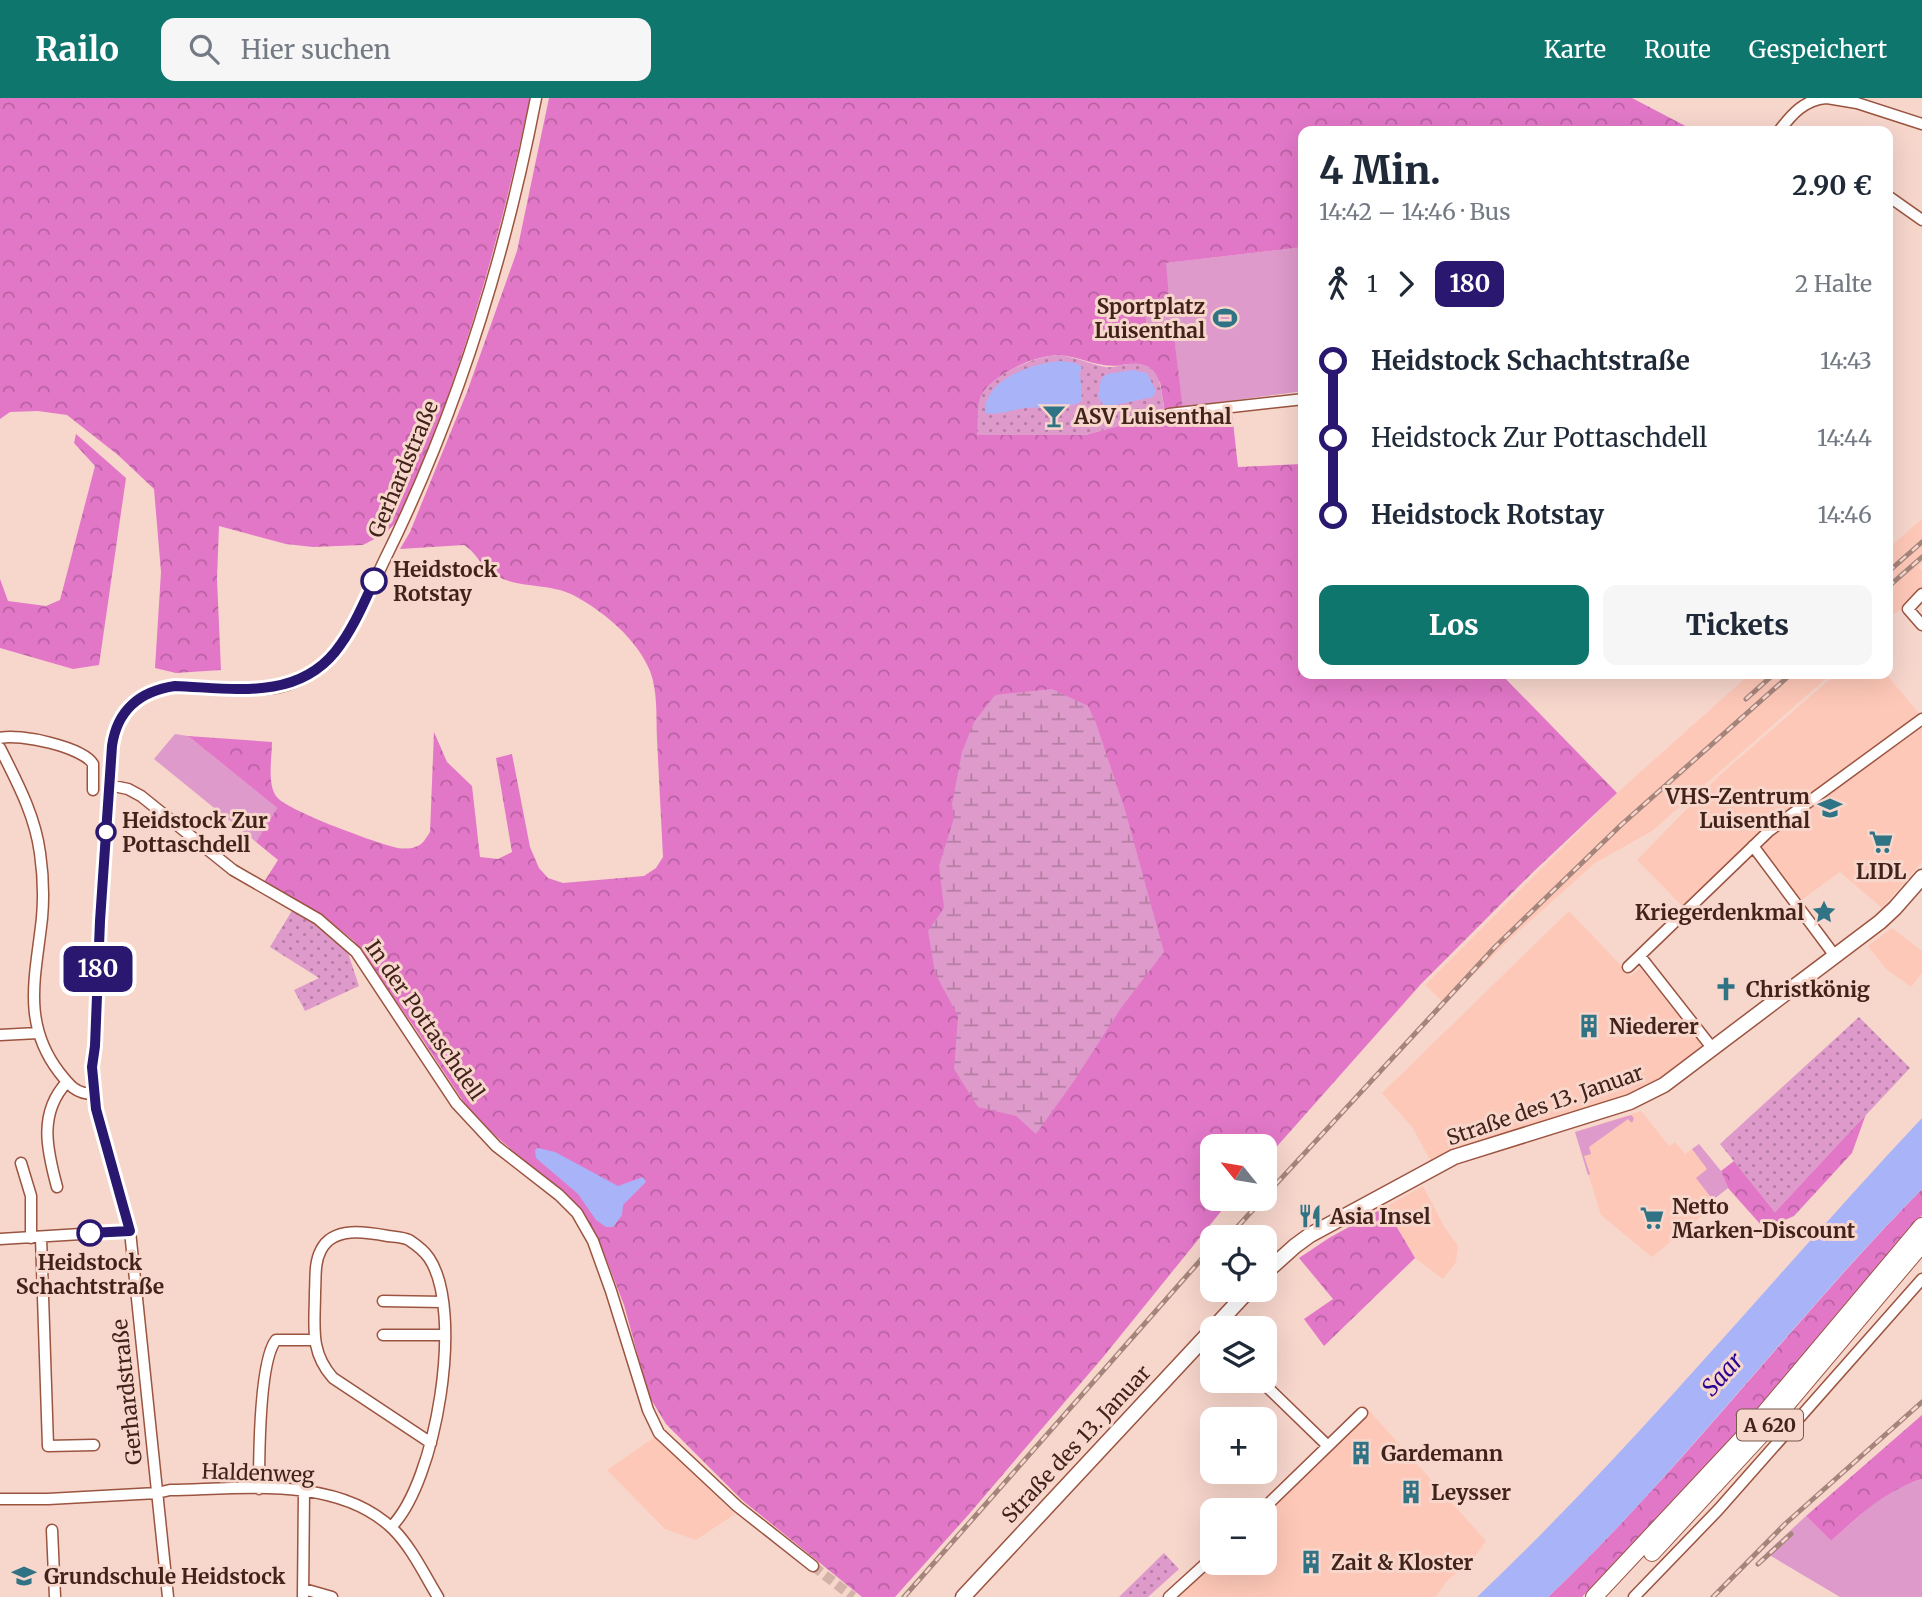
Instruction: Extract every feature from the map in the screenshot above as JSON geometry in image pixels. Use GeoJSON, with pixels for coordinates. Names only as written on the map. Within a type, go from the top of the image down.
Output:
{"type":"FeatureCollection","features":[{"type":"Feature","properties":{"kind":"highway","name":"A 620"},"geometry":{"type":"LineString","coordinates":[[1594,1597],[1752,1428],[1922,1226]]}},
{"type":"Feature","properties":{"kind":"highway","name":"A 620"},"geometry":{"type":"LineString","coordinates":[[1609,1597],[1761,1435],[1922,1244]]}},
{"type":"Feature","properties":{"kind":"main road","name":"Straße des 13. Januar"},"geometry":{"type":"LineString","coordinates":[[1277,1262],[1310,1235],[1440,1164],[1472,1150],[1630,1102],[1664,1085],[1895,908],[1922,877]]}},
{"type":"Feature","properties":{"kind":"main road","name":"Straße des 13. Januar"},"geometry":{"type":"LineString","coordinates":[[1226,1316],[1238,1302]]}},
{"type":"Feature","properties":{"kind":"main road","name":"Straße des 13. Januar"},"geometry":{"type":"LineString","coordinates":[[965,1597],[1200,1345]]}},
{"type":"Feature","properties":{"kind":"street","name":"Gerhardstraße"},"geometry":{"type":"LineString","coordinates":[[168,1597],[130,1231],[93,1094],[92,1067],[109,785],[116,728],[125,711],[141,696],[162,688],[175,686],[257,689],[280,687],[302,680],[319,668],[343,641],[405,519],[455,396],[495,275],[536,98]]}},
{"type":"Feature","properties":{"kind":"street"},"geometry":{"type":"LineString","coordinates":[[1783,126],[1809,99],[1826,98],[1857,103],[1922,124]]}},
{"type":"Feature","properties":{"kind":"street"},"geometry":{"type":"LineString","coordinates":[[1893,199],[1922,220]]}},
{"type":"Feature","properties":{"kind":"street"},"geometry":{"type":"LineString","coordinates":[[1169,414],[1298,400]]}},
{"type":"Feature","properties":{"kind":"street"},"geometry":{"type":"LineString","coordinates":[[1922,594],[1908,610],[1922,625]]}},
{"type":"Feature","properties":{"kind":"street"},"geometry":{"type":"LineString","coordinates":[[1628,967],[1780,822],[1922,719]]}},
{"type":"Feature","properties":{"kind":"street"},"geometry":{"type":"LineString","coordinates":[[0,737],[16,736],[83,754],[93,764],[93,790]]}},
{"type":"Feature","properties":{"kind":"street"},"geometry":{"type":"LineString","coordinates":[[0,748],[29,809],[40,852],[43,895],[33,990],[38,1033],[43,1047],[76,1092],[93,1094]]}},
{"type":"Feature","properties":{"kind":"street","name":"In der Pottaschdell"},"geometry":{"type":"LineString","coordinates":[[109,785],[128,789],[141,796],[233,870],[318,919],[356,952],[456,1103],[496,1146],[559,1195],[577,1213],[593,1241],[648,1410],[659,1433],[737,1506],[813,1566]]}},
{"type":"Feature","properties":{"kind":"street"},"geometry":{"type":"LineString","coordinates":[[1753,846],[1835,956]]}},
{"type":"Feature","properties":{"kind":"street"},"geometry":{"type":"LineString","coordinates":[[1640,956],[1713,1049]]}},
{"type":"Feature","properties":{"kind":"street"},"geometry":{"type":"LineString","coordinates":[[0,1035],[38,1033]]}},
{"type":"Feature","properties":{"kind":"street"},"geometry":{"type":"LineString","coordinates":[[57,1187],[48,1152],[46,1130],[55,1097],[67,1082]]}},
{"type":"Feature","properties":{"kind":"street"},"geometry":{"type":"LineString","coordinates":[[21,1163],[30,1196],[36,1237],[48,1446],[94,1445]]}},
{"type":"Feature","properties":{"kind":"street"},"geometry":{"type":"LineString","coordinates":[[0,1239],[130,1231]]}},
{"type":"Feature","properties":{"kind":"street"},"geometry":{"type":"LineString","coordinates":[[391,1527],[408,1504],[431,1443],[442,1385],[444,1335],[439,1277],[428,1256],[408,1239],[355,1231],[338,1235],[328,1241],[321,1250],[316,1266],[314,1340],[323,1366],[333,1378],[431,1443]]}},
{"type":"Feature","properties":{"kind":"street"},"geometry":{"type":"LineString","coordinates":[[1634,1597],[1718,1510],[1922,1279]]}},
{"type":"Feature","properties":{"kind":"street"},"geometry":{"type":"LineString","coordinates":[[383,1301],[443,1302]]}},
{"type":"Feature","properties":{"kind":"street"},"geometry":{"type":"LineString","coordinates":[[383,1335],[444,1335]]}},
{"type":"Feature","properties":{"kind":"street"},"geometry":{"type":"LineString","coordinates":[[259,1489],[261,1407],[270,1348],[276,1340],[314,1340]]}},
{"type":"Feature","properties":{"kind":"street"},"geometry":{"type":"LineString","coordinates":[[1273,1393],[1328,1446]]}},
{"type":"Feature","properties":{"kind":"street"},"geometry":{"type":"LineString","coordinates":[[1274,1498],[1362,1413]]}},
{"type":"Feature","properties":{"kind":"street","name":"Haldenweg"},"geometry":{"type":"LineString","coordinates":[[0,1499],[48,1499],[170,1490],[304,1490],[330,1495],[351,1503],[391,1527],[420,1564],[438,1597]]}},
{"type":"Feature","properties":{"kind":"street"},"geometry":{"type":"LineString","coordinates":[[304,1490],[303,1593],[332,1597]]}},
{"type":"Feature","properties":{"kind":"street"},"geometry":{"type":"LineString","coordinates":[[52,1530],[55,1597]]}},
{"type":"Feature","properties":{"kind":"street"},"geometry":{"type":"LineString","coordinates":[[1169,1597],[1200,1569]]}},
{"type":"Feature","properties":{"kind":"shaded area"},"geometry":{"type":"Polygon","coordinates":[[[1922,519],[1922,563],[1918,567],[1922,571],[1922,588],[1893,614],[1893,545],[1922,519]]]}},
{"type":"Feature","properties":{"kind":"shaded area"},"geometry":{"type":"Polygon","coordinates":[[[1744,679],[1825,679],[1652,831],[1595,863],[1444,1003],[1425,985],[1617,793],[1744,679]]]}},
{"type":"Feature","properties":{"kind":"shaded area"},"geometry":{"type":"Polygon","coordinates":[[[1830,679],[1890,679],[1922,717],[1922,862],[1882,908],[1840,872],[1792,907],[1753,854],[1690,914],[1637,860],[1720,775],[1830,679]]]}},
{"type":"Feature","properties":{"kind":"shaded area"},"geometry":{"type":"Polygon","coordinates":[[[1569,911],[1631,976],[1640,968],[1705,1049],[1643,1091],[1432,1163],[1412,1127],[1382,1093],[1569,911]]]}},
{"type":"Feature","properties":{"kind":"shaded area"},"geometry":{"type":"Polygon","coordinates":[[[1892,928],[1922,951],[1922,973],[1911,987],[1885,968],[1868,946],[1892,928]]]}},
{"type":"Feature","properties":{"kind":"shaded area"},"geometry":{"type":"Polygon","coordinates":[[[1641,1111],[1669,1146],[1675,1142],[1685,1154],[1692,1149],[1707,1169],[1697,1178],[1716,1204],[1652,1257],[1601,1215],[1575,1132],[1641,1111]]]}},
{"type":"Feature","properties":{"kind":"shaded area"},"geometry":{"type":"Polygon","coordinates":[[[1423,1186],[1445,1228],[1458,1246],[1456,1262],[1443,1279],[1415,1258],[1385,1207],[1423,1186]]]}},
{"type":"Feature","properties":{"kind":"shaded area"},"geometry":{"type":"Polygon","coordinates":[[[1364,1405],[1486,1541],[1473,1559],[1448,1580],[1435,1597],[1160,1597],[1200,1559],[1200,1575],[1277,1575],[1277,1498],[1267,1498],[1364,1405]]]}},
{"type":"Feature","properties":{"kind":"shaded area"},"geometry":{"type":"Polygon","coordinates":[[[655,1437],[735,1514],[696,1540],[665,1529],[607,1470],[655,1437]]]}},
{"type":"Feature","properties":{"kind":"green space"},"geometry":{"type":"Polygon","coordinates":[[[0,98],[530,98],[504,208],[463,352],[439,421],[398,521],[384,534],[363,545],[313,547],[286,544],[219,526],[217,579],[221,670],[176,673],[155,668],[161,572],[154,489],[118,455],[67,415],[38,411],[10,412],[0,419],[0,98]]]}},
{"type":"Feature","properties":{"kind":"green space"},"geometry":{"type":"Polygon","coordinates":[[[549,98],[1632,98],[1685,126],[1298,126],[1298,248],[1166,263],[1169,297],[1144,301],[1148,338],[1174,335],[1184,419],[1232,413],[1238,467],[1298,464],[1298,679],[1506,679],[1617,793],[1421,984],[1278,1145],[1278,1134],[1200,1134],[1200,1211],[1221,1211],[1210,1225],[1200,1225],[1200,1237],[1104,1356],[895,1597],[862,1597],[742,1500],[666,1424],[649,1396],[624,1305],[592,1228],[573,1202],[492,1133],[467,1107],[354,941],[326,918],[264,882],[278,860],[256,842],[277,808],[188,736],[272,742],[273,791],[283,802],[350,832],[396,848],[413,848],[420,845],[430,832],[434,732],[447,762],[472,786],[480,857],[498,859],[512,852],[496,758],[512,754],[530,847],[539,868],[548,878],[563,883],[644,876],[656,868],[663,857],[655,696],[650,671],[637,648],[608,618],[575,596],[503,579],[489,571],[464,545],[400,549],[410,532],[467,392],[517,251],[549,98]],[[1057,355],[1022,364],[1002,375],[978,435],[1085,435],[1165,413],[1160,382],[1127,364],[1109,366],[1057,355]]]}},
{"type":"Feature","properties":{"kind":"green space","name":"Sportplatz Luisenthal"},"geometry":{"type":"Polygon","coordinates":[[[1298,248],[1298,392],[1182,407],[1174,336],[1148,338],[1144,300],[1169,297],[1165,263],[1298,248]]]}},
{"type":"Feature","properties":{"kind":"green space"},"geometry":{"type":"Polygon","coordinates":[[[1057,355],[1106,367],[1128,364],[1148,366],[1158,378],[1165,413],[1085,435],[977,435],[979,401],[990,384],[1012,369],[1057,355]]]}},
{"type":"Feature","properties":{"kind":"green space"},"geometry":{"type":"Polygon","coordinates":[[[76,434],[126,478],[99,665],[73,669],[0,648],[0,579],[8,601],[46,606],[60,600],[95,466],[74,443],[76,434]]]}},
{"type":"Feature","properties":{"kind":"green space"},"geometry":{"type":"Polygon","coordinates":[[[1052,689],[1088,706],[1096,723],[1125,810],[1164,952],[1121,1008],[1036,1134],[1016,1116],[978,1107],[954,1069],[958,1016],[935,973],[928,931],[944,908],[939,866],[954,818],[952,804],[962,752],[974,722],[995,695],[1052,689]]]}},
{"type":"Feature","properties":{"kind":"green space"},"geometry":{"type":"Polygon","coordinates":[[[175,734],[188,736],[277,808],[256,842],[154,759],[175,734]]]}},
{"type":"Feature","properties":{"kind":"green space"},"geometry":{"type":"Polygon","coordinates":[[[293,909],[345,944],[359,986],[305,1011],[294,990],[319,978],[270,947],[293,909]]]}},
{"type":"Feature","properties":{"kind":"green space"},"geometry":{"type":"Polygon","coordinates":[[[1859,1017],[1910,1068],[1775,1212],[1720,1144],[1859,1017]]]}},
{"type":"Feature","properties":{"kind":"green space"},"geometry":{"type":"Polygon","coordinates":[[[1866,1114],[1852,1153],[1794,1216],[1778,1223],[1761,1225],[1728,1188],[1721,1171],[1734,1161],[1775,1212],[1866,1114]]]}},
{"type":"Feature","properties":{"kind":"green space"},"geometry":{"type":"Polygon","coordinates":[[[1631,1115],[1634,1118],[1632,1123],[1628,1119],[1589,1147],[1591,1154],[1584,1156],[1590,1174],[1588,1175],[1575,1132],[1631,1115]]]}},
{"type":"Feature","properties":{"kind":"green space"},"geometry":{"type":"Polygon","coordinates":[[[1699,1144],[1721,1171],[1728,1188],[1713,1200],[1696,1178],[1707,1169],[1692,1149],[1699,1144]]]}},
{"type":"Feature","properties":{"kind":"green space"},"geometry":{"type":"Polygon","coordinates":[[[1922,1189],[1922,1215],[1842,1313],[1821,1333],[1784,1381],[1708,1466],[1582,1597],[1548,1597],[1645,1498],[1828,1290],[1922,1189]]]}},
{"type":"Feature","properties":{"kind":"green space"},"geometry":{"type":"Polygon","coordinates":[[[1385,1207],[1415,1258],[1324,1346],[1304,1319],[1333,1299],[1299,1258],[1385,1207]]]}},
{"type":"Feature","properties":{"kind":"green space"},"geometry":{"type":"Polygon","coordinates":[[[1922,1415],[1922,1479],[1884,1497],[1831,1541],[1806,1516],[1922,1415]]]}},
{"type":"Feature","properties":{"kind":"green space"},"geometry":{"type":"Polygon","coordinates":[[[1922,1479],[1922,1597],[1840,1597],[1766,1553],[1806,1516],[1831,1541],[1882,1496],[1922,1479]]]}},
{"type":"Feature","properties":{"kind":"green space"},"geometry":{"type":"Polygon","coordinates":[[[1164,1553],[1179,1569],[1148,1597],[1119,1597],[1164,1553]]]}},
{"type":"Feature","properties":{"kind":"water"},"geometry":{"type":"Polygon","coordinates":[[[1061,361],[1076,363],[1082,367],[1082,401],[1061,407],[985,413],[987,401],[1001,382],[1024,369],[1061,361]]]}},
{"type":"Feature","properties":{"kind":"water"},"geometry":{"type":"Polygon","coordinates":[[[1133,370],[1147,373],[1156,391],[1153,397],[1103,405],[1098,396],[1101,379],[1107,374],[1133,370]]]}},
{"type":"Feature","properties":{"kind":"water","name":"Saar"},"geometry":{"type":"Polygon","coordinates":[[[1922,1118],[1922,1189],[1828,1290],[1645,1498],[1548,1597],[1477,1597],[1648,1421],[1922,1118]]]}},
{"type":"Feature","properties":{"kind":"water"},"geometry":{"type":"Polygon","coordinates":[[[538,1148],[555,1152],[618,1186],[643,1177],[646,1182],[623,1205],[622,1215],[613,1227],[606,1227],[596,1220],[578,1194],[536,1158],[535,1150],[538,1148]]]}},
{"type":"Feature","properties":{"kind":"tunnel"},"geometry":{"type":"LineString","coordinates":[[813,1566],[853,1597]]}},
{"type":"Feature","properties":{"kind":"railway"},"geometry":{"type":"LineString","coordinates":[[1893,568],[1922,542]]}},
{"type":"Feature","properties":{"kind":"railway"},"geometry":{"type":"LineString","coordinates":[[1893,583],[1922,557]]}},
{"type":"Feature","properties":{"kind":"railway"},"geometry":{"type":"LineString","coordinates":[[1746,699],[1768,679]]}},
{"type":"Feature","properties":{"kind":"railway"},"geometry":{"type":"LineString","coordinates":[[1278,1182],[1495,947],[1621,825],[1785,679]]}},
{"type":"Feature","properties":{"kind":"railway"},"geometry":{"type":"LineString","coordinates":[[1239,1225],[1252,1211]]}},
{"type":"Feature","properties":{"kind":"railway"},"geometry":{"type":"LineString","coordinates":[[904,1597],[1200,1261]]}},
{"type":"Feature","properties":{"kind":"railway"},"geometry":{"type":"LineString","coordinates":[[1713,1597],[1785,1524],[1922,1402]]}},
{"type":"Feature","properties":{"kind":"railway"},"geometry":{"type":"LineString","coordinates":[[1758,1564],[1791,1534]]}},
{"type":"Feature","properties":{"kind":"bus line","name":"180"},"geometry":{"type":"LineString","coordinates":[[90,1233],[130,1231],[96,1109],[92,1067],[112,746],[119,720],[141,696],[162,688],[267,688],[302,680],[335,652],[374,581]]}},
{"type":"Feature","properties":{"kind":"place","name":"Sportplatz Luisenthal"},"geometry":{"type":"Point","coordinates":[1225,318]}},
{"type":"Feature","properties":{"kind":"place","name":"ASV Luisenthal"},"geometry":{"type":"Point","coordinates":[1054,416]}},
{"type":"Feature","properties":{"kind":"place","name":"Heidstock Rotstay"},"geometry":{"type":"Point","coordinates":[374,581]}},
{"type":"Feature","properties":{"kind":"place","name":"VHS-Zentrum Luisenthal"},"geometry":{"type":"Point","coordinates":[1830,808]}},
{"type":"Feature","properties":{"kind":"place","name":"Heidstock Zur Pottaschdell"},"geometry":{"type":"Point","coordinates":[106,832]}},
{"type":"Feature","properties":{"kind":"place","name":"LIDL"},"geometry":{"type":"Point","coordinates":[1881,842]}},
{"type":"Feature","properties":{"kind":"place","name":"Kriegerdenkmal"},"geometry":{"type":"Point","coordinates":[1824,912]}},
{"type":"Feature","properties":{"kind":"place","name":"Christkönig"},"geometry":{"type":"Point","coordinates":[1726,989]}},
{"type":"Feature","properties":{"kind":"place","name":"Niederer"},"geometry":{"type":"Point","coordinates":[1589,1026]}},
{"type":"Feature","properties":{"kind":"place","name":"Asia Insel"},"geometry":{"type":"Point","coordinates":[1310,1216]}},
{"type":"Feature","properties":{"kind":"place","name":"Netto Marken-Discount"},"geometry":{"type":"Point","coordinates":[1652,1218]}},
{"type":"Feature","properties":{"kind":"place","name":"Heidstock Schachtstraße"},"geometry":{"type":"Point","coordinates":[90,1233]}},
{"type":"Feature","properties":{"kind":"place","name":"Gardemann"},"geometry":{"type":"Point","coordinates":[1361,1453]}},
{"type":"Feature","properties":{"kind":"place","name":"Leysser"},"geometry":{"type":"Point","coordinates":[1411,1492]}},
{"type":"Feature","properties":{"kind":"place","name":"Zait & Kloster"},"geometry":{"type":"Point","coordinates":[1311,1562]}},
{"type":"Feature","properties":{"kind":"place","name":"Grundschule Heidstock"},"geometry":{"type":"Point","coordinates":[24,1576]}}]}
